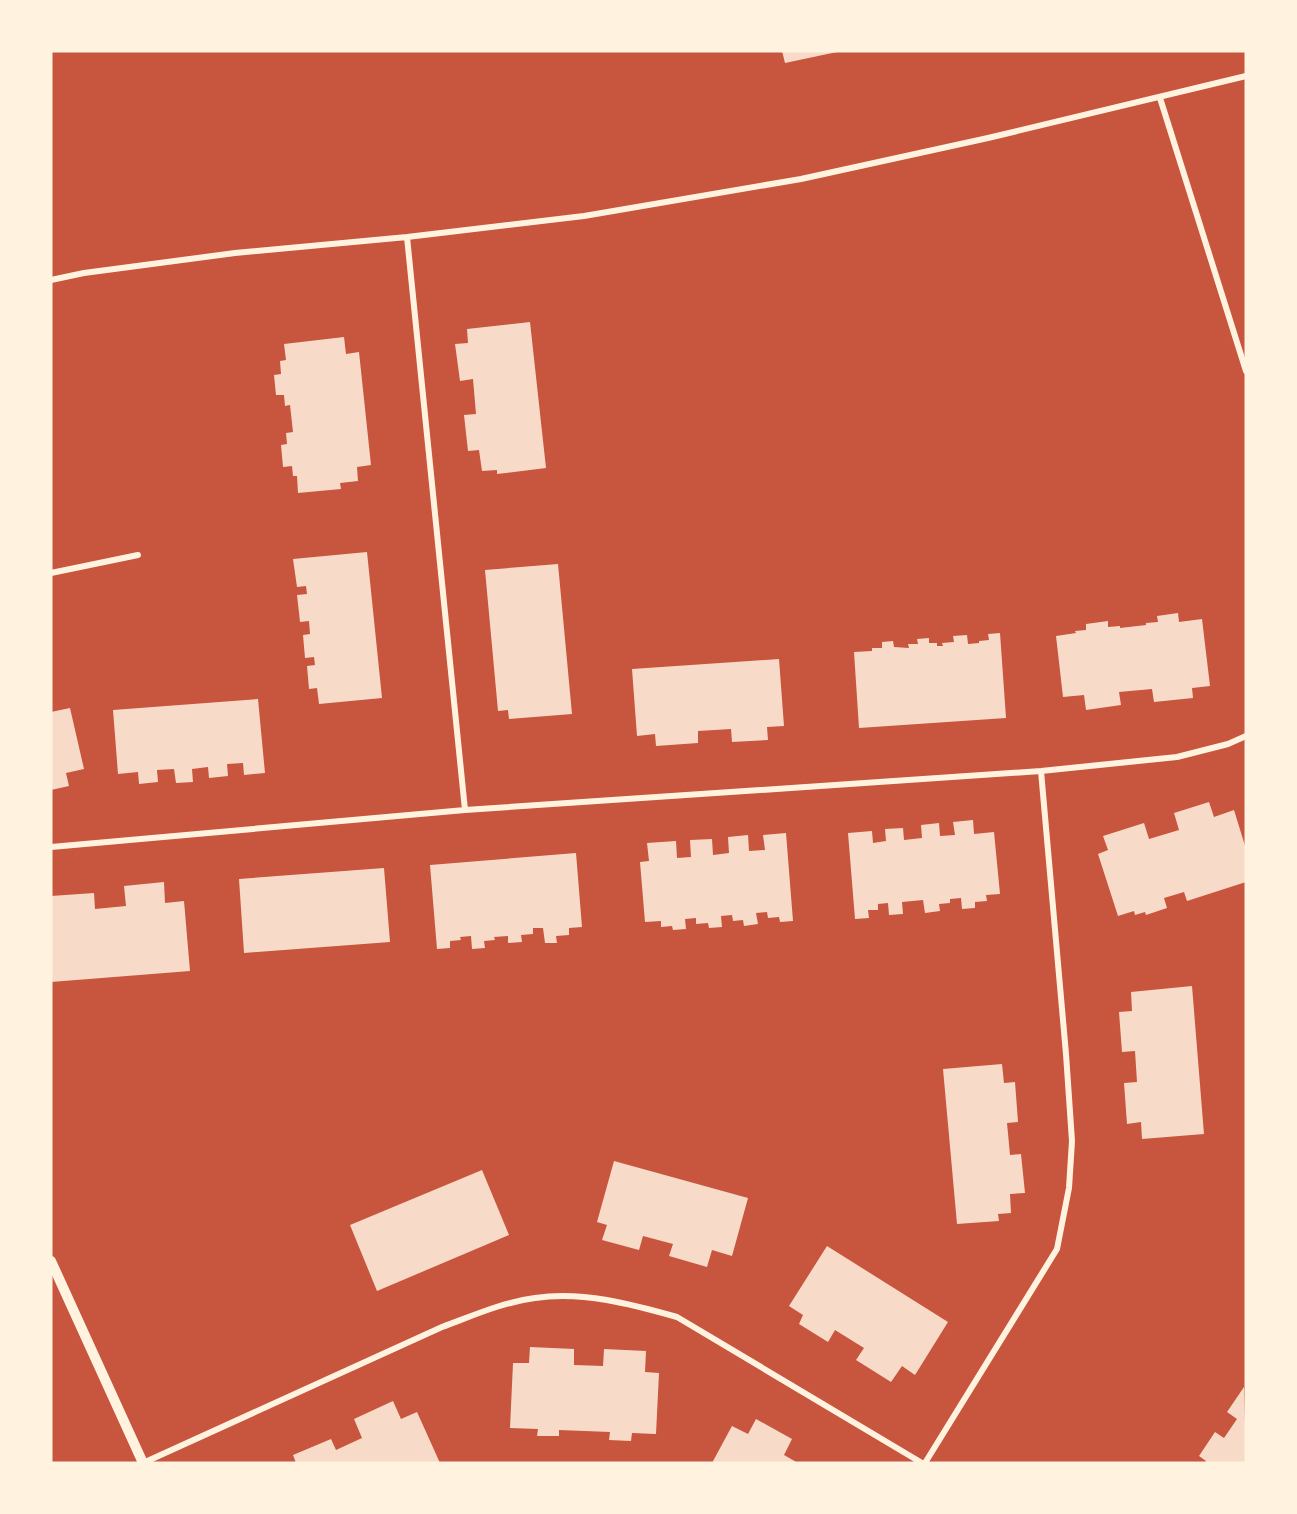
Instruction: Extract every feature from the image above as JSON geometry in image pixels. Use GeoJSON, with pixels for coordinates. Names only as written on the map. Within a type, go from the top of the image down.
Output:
{"type":"FeatureCollection","features":[{"type":"Feature","properties":{"kind":"street"},"geometry":{"type":"LineString","coordinates":[[51,280],[84,273],[235,253],[407,237],[584,216],[801,179],[988,138],[1246,76]]}},
{"type":"Feature","properties":{"kind":"street"},"geometry":{"type":"LineString","coordinates":[[1160,98],[1246,371]]}},
{"type":"Feature","properties":{"kind":"street"},"geometry":{"type":"LineString","coordinates":[[407,237],[465,810]]}},
{"type":"Feature","properties":{"kind":"street"},"geometry":{"type":"LineString","coordinates":[[51,573],[138,555]]}},
{"type":"Feature","properties":{"kind":"street"},"geometry":{"type":"LineString","coordinates":[[51,847],[465,810],[1041,771],[1177,757],[1228,744],[1246,736]]}},
{"type":"Feature","properties":{"kind":"street"},"geometry":{"type":"LineString","coordinates":[[51,1261],[143,1463],[442,1327],[484,1311],[535,1298],[586,1297],[631,1304],[676,1317],[923,1463],[1057,1249],[1069,1188],[1072,1141],[1068,1076],[1041,771]]}},
{"type":"Feature","properties":{"kind":"building"},"geometry":{"type":"Polygon","coordinates":[[[782,51],[837,51],[837,52],[785,63],[782,51]]]}},
{"type":"Feature","properties":{"kind":"building"},"geometry":{"type":"Polygon","coordinates":[[[530,322],[546,468],[497,474],[497,470],[482,471],[479,450],[468,451],[464,415],[476,414],[473,379],[460,381],[455,344],[468,343],[467,329],[530,322]]]}},
{"type":"Feature","properties":{"kind":"building"},"geometry":{"type":"Polygon","coordinates":[[[344,337],[346,354],[359,352],[371,465],[357,467],[358,481],[340,483],[341,489],[298,493],[297,476],[293,476],[292,466],[283,467],[281,445],[287,444],[286,433],[293,432],[290,405],[285,406],[284,395],[276,395],[274,375],[281,374],[280,361],[286,360],[284,344],[344,337]]]}},
{"type":"Feature","properties":{"kind":"building"},"geometry":{"type":"Polygon","coordinates":[[[367,552],[382,698],[319,704],[317,688],[309,689],[307,666],[315,665],[314,657],[305,658],[303,635],[310,634],[309,621],[300,622],[297,595],[307,594],[306,586],[297,587],[293,559],[367,552]]]}},
{"type":"Feature","properties":{"kind":"building"},"geometry":{"type":"Polygon","coordinates":[[[558,564],[572,714],[509,719],[508,710],[498,711],[485,570],[558,564]]]}},
{"type":"Feature","properties":{"kind":"building"},"geometry":{"type":"Polygon","coordinates":[[[1178,613],[1179,622],[1202,619],[1210,686],[1192,688],[1193,698],[1154,702],[1152,689],[1119,692],[1121,705],[1086,710],[1084,695],[1063,697],[1056,636],[1086,630],[1086,624],[1108,621],[1108,627],[1120,626],[1120,628],[1146,625],[1146,623],[1158,622],[1157,616],[1178,613]]]}},
{"type":"Feature","properties":{"kind":"building"},"geometry":{"type":"Polygon","coordinates":[[[1000,633],[1006,718],[859,728],[854,652],[872,651],[872,648],[882,648],[882,642],[893,641],[894,647],[909,648],[908,644],[918,644],[917,639],[929,638],[929,643],[943,646],[942,643],[954,642],[953,636],[967,635],[968,644],[979,643],[979,641],[989,640],[988,634],[1000,633]]]}},
{"type":"Feature","properties":{"kind":"building"},"geometry":{"type":"Polygon","coordinates":[[[779,659],[784,726],[767,727],[768,740],[732,742],[731,729],[698,731],[698,743],[656,746],[655,734],[637,736],[632,669],[779,659]]]}},
{"type":"Feature","properties":{"kind":"building"},"geometry":{"type":"Polygon","coordinates":[[[258,699],[265,773],[244,775],[243,763],[227,764],[228,776],[209,778],[208,767],[192,769],[193,782],[176,783],[174,769],[157,770],[158,782],[139,784],[138,772],[118,774],[113,710],[258,699]]]}},
{"type":"Feature","properties":{"kind":"building"},"geometry":{"type":"Polygon","coordinates":[[[70,708],[84,769],[66,773],[69,786],[51,790],[51,712],[70,708]]]}},
{"type":"Feature","properties":{"kind":"building"},"geometry":{"type":"Polygon","coordinates":[[[1209,802],[1214,817],[1234,810],[1246,849],[1246,882],[1187,901],[1184,892],[1164,898],[1167,908],[1146,915],[1145,912],[1135,915],[1134,911],[1118,916],[1098,854],[1108,850],[1103,836],[1144,823],[1149,839],[1179,830],[1174,813],[1209,802]]]}},
{"type":"Feature","properties":{"kind":"building"},"geometry":{"type":"Polygon","coordinates":[[[973,820],[974,834],[994,832],[1000,894],[986,895],[987,901],[975,902],[975,908],[962,909],[961,898],[950,899],[950,903],[939,904],[940,911],[925,913],[923,900],[902,902],[903,914],[889,915],[888,903],[878,904],[878,910],[868,910],[869,918],[855,919],[848,833],[872,831],[873,843],[886,841],[885,829],[903,828],[904,840],[922,838],[921,825],[939,823],[940,836],[955,835],[953,822],[973,820]]]}},
{"type":"Feature","properties":{"kind":"building"},"geometry":{"type":"Polygon","coordinates":[[[786,833],[793,921],[780,922],[779,917],[768,918],[767,912],[756,913],[758,924],[744,926],[743,920],[733,921],[732,915],[721,916],[722,927],[709,928],[708,923],[696,924],[696,918],[685,919],[686,929],[673,930],[672,926],[661,927],[661,921],[645,922],[640,862],[649,861],[647,843],[676,841],[677,858],[691,857],[690,840],[712,839],[713,855],[729,853],[728,837],[748,835],[749,851],[765,850],[763,835],[786,833]]]}},
{"type":"Feature","properties":{"kind":"building"},"geometry":{"type":"Polygon","coordinates":[[[576,853],[582,927],[569,928],[569,935],[556,936],[557,943],[545,943],[543,928],[533,928],[533,934],[521,935],[522,942],[508,943],[508,936],[494,937],[495,940],[484,941],[485,948],[472,949],[471,936],[450,941],[450,948],[437,949],[430,865],[576,853]]]}},
{"type":"Feature","properties":{"kind":"building"},"geometry":{"type":"Polygon","coordinates":[[[384,868],[390,942],[244,953],[239,879],[384,868]]]}},
{"type":"Feature","properties":{"kind":"building"},"geometry":{"type":"Polygon","coordinates":[[[164,882],[165,903],[184,901],[190,971],[51,982],[51,896],[94,893],[95,909],[126,906],[124,886],[164,882]]]}},
{"type":"Feature","properties":{"kind":"building"},"geometry":{"type":"Polygon","coordinates":[[[1192,986],[1204,1134],[1142,1139],[1141,1122],[1127,1124],[1124,1083],[1137,1082],[1135,1051],[1122,1052],[1119,1012],[1132,1011],[1131,992],[1192,986]]]}},
{"type":"Feature","properties":{"kind":"building"},"geometry":{"type":"Polygon","coordinates":[[[1002,1064],[1004,1083],[1015,1082],[1018,1122],[1007,1123],[1010,1155],[1021,1154],[1025,1193],[1010,1194],[1011,1213],[998,1214],[999,1221],[957,1224],[943,1069],[1002,1064]]]}},
{"type":"Feature","properties":{"kind":"building"},"geometry":{"type":"Polygon","coordinates":[[[614,1161],[748,1198],[732,1256],[712,1250],[707,1267],[669,1256],[673,1244],[643,1236],[639,1250],[602,1240],[607,1225],[597,1222],[614,1161]]]}},
{"type":"Feature","properties":{"kind":"building"},"geometry":{"type":"Polygon","coordinates":[[[482,1170],[509,1235],[377,1291],[350,1225],[482,1170]]]}},
{"type":"Feature","properties":{"kind":"building"},"geometry":{"type":"Polygon","coordinates":[[[827,1246],[948,1322],[915,1375],[902,1366],[891,1382],[856,1360],[864,1348],[835,1330],[828,1342],[799,1324],[803,1315],[789,1306],[827,1246]]]}},
{"type":"Feature","properties":{"kind":"building"},"geometry":{"type":"Polygon","coordinates":[[[530,1347],[574,1349],[574,1365],[603,1366],[604,1349],[646,1351],[645,1372],[659,1373],[656,1434],[632,1433],[631,1441],[609,1440],[610,1432],[559,1430],[559,1436],[537,1436],[538,1429],[510,1428],[513,1363],[529,1363],[530,1347]]]}},
{"type":"Feature","properties":{"kind":"building"},"geometry":{"type":"Polygon","coordinates":[[[1244,1387],[1246,1463],[1205,1463],[1206,1461],[1199,1456],[1215,1432],[1224,1438],[1237,1419],[1227,1412],[1244,1387]]]}},
{"type":"Feature","properties":{"kind":"building"},"geometry":{"type":"Polygon","coordinates":[[[393,1401],[401,1419],[417,1412],[440,1463],[296,1463],[293,1455],[331,1439],[336,1450],[362,1438],[354,1419],[393,1401]]]}},
{"type":"Feature","properties":{"kind":"building"},"geometry":{"type":"Polygon","coordinates":[[[756,1419],[792,1439],[784,1455],[798,1463],[712,1463],[732,1426],[748,1434],[756,1419]]]}}]}
